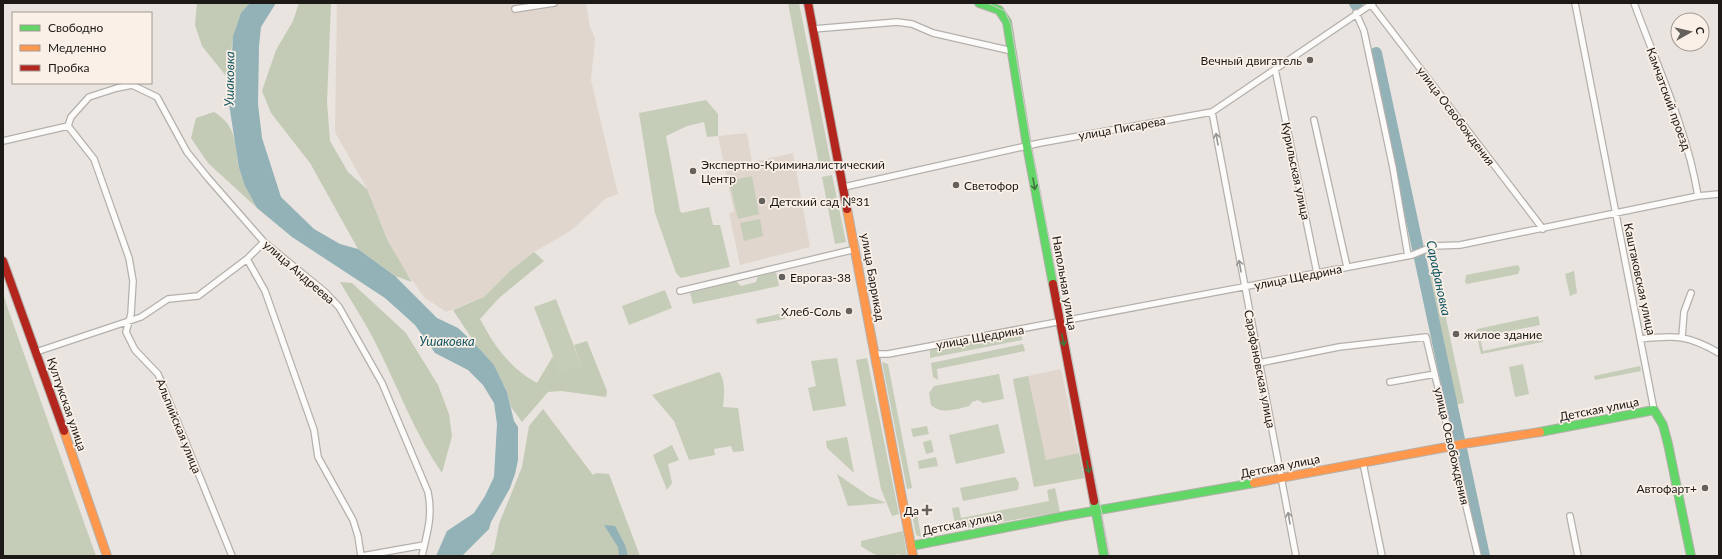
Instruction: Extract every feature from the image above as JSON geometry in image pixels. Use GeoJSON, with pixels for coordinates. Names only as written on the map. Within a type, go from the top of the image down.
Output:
{"type":"FeatureCollection","features":[{"type":"Feature","properties":{"kind":"street"},"geometry":{"type":"LineString","coordinates":[[516,9],[554,3]]}},
{"type":"Feature","properties":{"kind":"street","name":"улица Баррикад"},"geometry":{"type":"LineString","coordinates":[[808,3],[856,249],[913,556]]}},
{"type":"Feature","properties":{"kind":"street","name":"Напольная улица"},"geometry":{"type":"LineString","coordinates":[[979,3],[999,10],[1007,22],[1027,146],[1104,556]]}},
{"type":"Feature","properties":{"kind":"street","name":"улица Писарева"},"geometry":{"type":"LineString","coordinates":[[844,187],[1027,146],[1212,112],[1371,3]]}},
{"type":"Feature","properties":{"kind":"street","name":"улица Освобождения"},"geometry":{"type":"LineString","coordinates":[[1371,3],[1543,229]]}},
{"type":"Feature","properties":{"kind":"street","name":"Каштаковская улица"},"geometry":{"type":"LineString","coordinates":[[1575,3],[1654,410],[1663,426],[1668,444],[1691,556]]}},
{"type":"Feature","properties":{"kind":"street","name":"Камчатский проезд"},"geometry":{"type":"LineString","coordinates":[[1634,3],[1684,137],[1693,166],[1698,196]]}},
{"type":"Feature","properties":{"kind":"street"},"geometry":{"type":"LineString","coordinates":[[1356,13],[1364,31],[1410,255]]}},
{"type":"Feature","properties":{"kind":"street"},"geometry":{"type":"LineString","coordinates":[[813,29],[896,22],[912,24],[933,33],[1012,51]]}},
{"type":"Feature","properties":{"kind":"street","name":"Курильская улица"},"geometry":{"type":"LineString","coordinates":[[1275,69],[1317,273]]}},
{"type":"Feature","properties":{"kind":"street","name":"улица Андреева"},"geometry":{"type":"LineString","coordinates":[[68,126],[71,117],[89,97],[117,88],[132,86],[157,97],[187,152],[264,242],[333,299],[382,383],[428,492],[431,508],[422,556]]}},
{"type":"Feature","properties":{"kind":"street","name":"Сарафановская улица"},"geometry":{"type":"LineString","coordinates":[[1212,112],[1296,556]]}},
{"type":"Feature","properties":{"kind":"street"},"geometry":{"type":"LineString","coordinates":[[1314,120],[1347,267]]}},
{"type":"Feature","properties":{"kind":"street"},"geometry":{"type":"LineString","coordinates":[[3,141],[68,126]]}},
{"type":"Feature","properties":{"kind":"street","name":"Альпийская улица"},"geometry":{"type":"LineString","coordinates":[[68,126],[94,159],[129,258],[133,280],[131,314],[126,332],[135,350],[158,374],[232,556]]}},
{"type":"Feature","properties":{"kind":"street","name":"улица Щедрина"},"geometry":{"type":"LineString","coordinates":[[875,354],[891,354],[1410,255],[1423,252],[1434,246],[1460,245],[1698,196],[1719,194]]}},
{"type":"Feature","properties":{"kind":"street"},"geometry":{"type":"LineString","coordinates":[[36,352],[95,331],[142,317],[168,299],[198,296],[247,259],[264,242]]}},
{"type":"Feature","properties":{"kind":"street"},"geometry":{"type":"LineString","coordinates":[[680,291],[856,249]]}},
{"type":"Feature","properties":{"kind":"street","name":"улица Андреева"},"geometry":{"type":"LineString","coordinates":[[247,259],[266,291],[314,430],[318,457],[353,520],[362,556]]}},
{"type":"Feature","properties":{"kind":"street","name":"Култукская улица"},"geometry":{"type":"LineString","coordinates":[[3,261],[107,556]]}},
{"type":"Feature","properties":{"kind":"street"},"geometry":{"type":"LineString","coordinates":[[1682,337],[1684,312],[1691,293]]}},
{"type":"Feature","properties":{"kind":"street"},"geometry":{"type":"LineString","coordinates":[[1640,339],[1664,336],[1682,337],[1696,340],[1719,353]]}},
{"type":"Feature","properties":{"kind":"street","name":"улица Освобождения"},"geometry":{"type":"LineString","coordinates":[[1259,363],[1339,347],[1426,337],[1478,556]]}},
{"type":"Feature","properties":{"kind":"street"},"geometry":{"type":"LineString","coordinates":[[1390,382],[1435,374]]}},
{"type":"Feature","properties":{"kind":"street","name":"Детская улица"},"geometry":{"type":"LineString","coordinates":[[911,546],[1463,444],[1572,427],[1654,410]]}},
{"type":"Feature","properties":{"kind":"street"},"geometry":{"type":"LineString","coordinates":[[1363,463],[1382,556]]}},
{"type":"Feature","properties":{"kind":"street"},"geometry":{"type":"LineString","coordinates":[[1570,516],[1578,556]]}},
{"type":"Feature","properties":{"kind":"street"},"geometry":{"type":"LineString","coordinates":[[362,556],[424,545]]}},
{"type":"Feature","properties":{"kind":"shaded area"},"geometry":{"type":"Polygon","coordinates":[[[337,3],[586,3],[590,27],[595,38],[591,80],[618,194],[605,199],[572,230],[534,252],[511,270],[484,297],[446,312],[424,297],[400,263],[388,240],[367,189],[335,132],[337,3]]]}},
{"type":"Feature","properties":{"kind":"shaded area"},"geometry":{"type":"Polygon","coordinates":[[[747,133],[752,162],[793,153],[810,247],[740,265],[729,213],[734,212],[718,136],[747,133]]]}},
{"type":"Feature","properties":{"kind":"shaded area"},"geometry":{"type":"Polygon","coordinates":[[[1061,369],[1084,478],[1034,487],[1013,379],[1061,369]]]}},
{"type":"Feature","properties":{"kind":"green space"},"geometry":{"type":"Polygon","coordinates":[[[197,3],[250,3],[243,12],[235,30],[231,50],[230,81],[202,46],[195,25],[197,3]]]}},
{"type":"Feature","properties":{"kind":"green space"},"geometry":{"type":"Polygon","coordinates":[[[299,3],[331,3],[327,102],[330,141],[348,172],[367,189],[388,241],[412,282],[395,276],[358,249],[310,163],[271,113],[262,91],[276,50],[293,21],[299,3]]]}},
{"type":"Feature","properties":{"kind":"green space"},"geometry":{"type":"Polygon","coordinates":[[[788,3],[799,3],[831,163],[819,165],[788,3]]]}},
{"type":"Feature","properties":{"kind":"green space"},"geometry":{"type":"Polygon","coordinates":[[[706,100],[718,114],[718,136],[707,137],[704,122],[687,126],[666,136],[680,211],[682,213],[709,207],[713,225],[720,225],[730,267],[681,278],[676,273],[655,213],[639,113],[706,100]]]}},
{"type":"Feature","properties":{"kind":"green space"},"geometry":{"type":"Polygon","coordinates":[[[214,112],[227,124],[234,136],[239,168],[257,208],[208,163],[191,138],[196,118],[214,112]]]}},
{"type":"Feature","properties":{"kind":"green space"},"geometry":{"type":"Polygon","coordinates":[[[832,175],[846,242],[835,244],[822,177],[832,175]]]}},
{"type":"Feature","properties":{"kind":"green space"},"geometry":{"type":"Polygon","coordinates":[[[752,176],[759,214],[738,219],[729,181],[752,176]]]}},
{"type":"Feature","properties":{"kind":"green space"},"geometry":{"type":"Polygon","coordinates":[[[760,219],[763,236],[744,241],[740,223],[760,219]]]}},
{"type":"Feature","properties":{"kind":"green space"},"geometry":{"type":"Polygon","coordinates":[[[534,252],[544,261],[499,298],[480,319],[491,339],[504,356],[518,370],[537,383],[553,356],[560,373],[581,365],[574,345],[587,341],[607,391],[606,397],[561,391],[548,392],[522,422],[511,407],[507,392],[494,365],[476,345],[453,310],[484,297],[511,270],[534,252]]]}},
{"type":"Feature","properties":{"kind":"green space"},"geometry":{"type":"Polygon","coordinates":[[[1518,265],[1520,269],[1518,274],[1467,284],[1465,282],[1466,275],[1518,265]]]}},
{"type":"Feature","properties":{"kind":"green space"},"geometry":{"type":"Polygon","coordinates":[[[1436,271],[1464,403],[1454,405],[1424,273],[1436,271]]]}},
{"type":"Feature","properties":{"kind":"green space"},"geometry":{"type":"Polygon","coordinates":[[[1574,271],[1577,293],[1570,296],[1565,274],[1574,271]]]}},
{"type":"Feature","properties":{"kind":"green space"},"geometry":{"type":"Polygon","coordinates":[[[776,272],[779,286],[693,304],[690,293],[736,281],[741,286],[756,282],[758,276],[776,272]]]}},
{"type":"Feature","properties":{"kind":"green space"},"geometry":{"type":"Polygon","coordinates":[[[340,282],[352,283],[406,333],[438,385],[449,414],[452,436],[442,473],[415,427],[374,339],[340,282]]]}},
{"type":"Feature","properties":{"kind":"green space"},"geometry":{"type":"Polygon","coordinates":[[[665,290],[672,308],[629,325],[622,306],[665,290]]]}},
{"type":"Feature","properties":{"kind":"green space"},"geometry":{"type":"Polygon","coordinates":[[[3,293],[8,309],[96,556],[3,556],[3,293]]]}},
{"type":"Feature","properties":{"kind":"green space"},"geometry":{"type":"Polygon","coordinates":[[[556,299],[581,365],[560,374],[534,307],[556,299]]]}},
{"type":"Feature","properties":{"kind":"green space"},"geometry":{"type":"Polygon","coordinates":[[[784,313],[785,319],[757,324],[756,319],[784,313]]]}},
{"type":"Feature","properties":{"kind":"green space"},"geometry":{"type":"Polygon","coordinates":[[[1538,316],[1540,325],[1480,337],[1483,351],[1543,338],[1543,342],[1481,354],[1476,332],[1477,329],[1538,316]]]}},
{"type":"Feature","properties":{"kind":"green space"},"geometry":{"type":"Polygon","coordinates":[[[1021,333],[1022,340],[930,358],[930,350],[932,348],[1021,333]]]}},
{"type":"Feature","properties":{"kind":"green space"},"geometry":{"type":"Polygon","coordinates":[[[1023,344],[1025,351],[937,369],[938,380],[933,377],[931,363],[1023,344]]]}},
{"type":"Feature","properties":{"kind":"green space"},"geometry":{"type":"Polygon","coordinates":[[[837,358],[846,406],[813,411],[808,388],[816,386],[811,361],[837,358]]]}},
{"type":"Feature","properties":{"kind":"green space"},"geometry":{"type":"Polygon","coordinates":[[[867,358],[899,514],[892,516],[881,489],[856,360],[867,358]]]}},
{"type":"Feature","properties":{"kind":"green space"},"geometry":{"type":"Polygon","coordinates":[[[882,362],[888,364],[912,488],[907,489],[882,362]]]}},
{"type":"Feature","properties":{"kind":"green space"},"geometry":{"type":"Polygon","coordinates":[[[1523,364],[1529,394],[1515,397],[1509,367],[1523,364]]]}},
{"type":"Feature","properties":{"kind":"green space"},"geometry":{"type":"Polygon","coordinates":[[[1640,366],[1641,371],[1595,380],[1594,376],[1640,366]]]}},
{"type":"Feature","properties":{"kind":"green space"},"geometry":{"type":"Polygon","coordinates":[[[719,372],[724,384],[723,407],[738,408],[744,451],[733,452],[731,446],[714,449],[715,455],[689,460],[674,421],[652,395],[719,372]]]}},
{"type":"Feature","properties":{"kind":"green space"},"geometry":{"type":"Polygon","coordinates":[[[999,374],[1004,399],[983,403],[978,400],[972,402],[969,406],[944,411],[931,405],[929,393],[934,386],[999,374]]]}},
{"type":"Feature","properties":{"kind":"green space"},"geometry":{"type":"Polygon","coordinates":[[[1028,376],[1046,460],[1079,453],[1084,478],[1034,487],[1013,379],[1028,376]]]}},
{"type":"Feature","properties":{"kind":"green space"},"geometry":{"type":"Polygon","coordinates":[[[543,409],[593,475],[596,473],[609,474],[640,556],[489,556],[494,550],[499,524],[522,467],[529,426],[543,409]]]}},
{"type":"Feature","properties":{"kind":"green space"},"geometry":{"type":"Polygon","coordinates":[[[998,424],[1005,453],[956,464],[949,435],[998,424]]]}},
{"type":"Feature","properties":{"kind":"green space"},"geometry":{"type":"Polygon","coordinates":[[[927,426],[929,434],[913,437],[911,429],[927,426]]]}},
{"type":"Feature","properties":{"kind":"green space"},"geometry":{"type":"Polygon","coordinates":[[[847,437],[854,473],[827,448],[826,441],[847,437]]]}},
{"type":"Feature","properties":{"kind":"green space"},"geometry":{"type":"Polygon","coordinates":[[[931,440],[934,452],[926,454],[923,442],[931,440]]]}},
{"type":"Feature","properties":{"kind":"green space"},"geometry":{"type":"Polygon","coordinates":[[[672,445],[679,460],[668,464],[672,483],[667,490],[653,455],[672,445]]]}},
{"type":"Feature","properties":{"kind":"green space"},"geometry":{"type":"Polygon","coordinates":[[[936,457],[938,466],[919,469],[918,461],[936,457]]]}},
{"type":"Feature","properties":{"kind":"green space"},"geometry":{"type":"Polygon","coordinates":[[[837,474],[869,496],[886,503],[848,506],[837,474]]]}},
{"type":"Feature","properties":{"kind":"green space"},"geometry":{"type":"Polygon","coordinates":[[[1015,477],[1019,483],[1018,490],[963,501],[960,488],[1015,477]]]}},
{"type":"Feature","properties":{"kind":"green space"},"geometry":{"type":"Polygon","coordinates":[[[1055,488],[1060,512],[956,530],[952,508],[959,507],[961,518],[1049,501],[1047,490],[1055,488]]]}},
{"type":"Feature","properties":{"kind":"green space"},"geometry":{"type":"Polygon","coordinates":[[[917,513],[921,537],[916,535],[912,514],[917,513]]]}},
{"type":"Feature","properties":{"kind":"green space"},"geometry":{"type":"Polygon","coordinates":[[[903,531],[907,556],[899,556],[899,554],[879,556],[861,546],[861,541],[903,531]]]}},
{"type":"Feature","properties":{"kind":"water","name":"Ушаковка"},"geometry":{"type":"Polygon","coordinates":[[[250,3],[276,3],[261,27],[259,46],[258,104],[262,138],[281,197],[314,229],[340,244],[358,249],[395,276],[437,318],[458,328],[494,365],[507,392],[514,421],[518,427],[518,460],[515,474],[510,488],[491,522],[489,529],[462,556],[436,556],[447,531],[474,513],[485,496],[494,477],[497,424],[494,403],[483,385],[468,370],[435,353],[415,325],[385,298],[292,237],[257,208],[245,186],[239,168],[229,104],[233,36],[241,13],[250,3]]]}},
{"type":"Feature","properties":{"kind":"water"},"geometry":{"type":"Polygon","coordinates":[[[604,525],[615,526],[625,545],[628,556],[619,556],[618,547],[604,525]]]}},
{"type":"Feature","properties":{"kind":"waterway","name":"Сарафановка"},"geometry":{"type":"LineString","coordinates":[[1376,53],[1484,556]]}},
{"type":"Feature","properties":{"kind":"tram line"},"geometry":{"type":"LineString","coordinates":[[987,3],[1005,11],[1011,25],[1031,145],[1110,556]]}},
{"type":"Feature","properties":{"kind":"traffic: fast"},"geometry":{"type":"LineString","coordinates":[[979,3],[999,10],[1007,22],[1027,146],[1053,284]]}},
{"type":"Feature","properties":{"kind":"traffic: fast"},"geometry":{"type":"LineString","coordinates":[[1540,432],[1654,410],[1663,425],[1668,444],[1691,556]]}},
{"type":"Feature","properties":{"kind":"traffic: fast"},"geometry":{"type":"LineString","coordinates":[[911,546],[1065,516],[1254,483]]}},
{"type":"Feature","properties":{"kind":"traffic: fast"},"geometry":{"type":"LineString","coordinates":[[1094,501],[1104,556]]}},
{"type":"Feature","properties":{"kind":"traffic: slow"},"geometry":{"type":"LineString","coordinates":[[847,209],[913,556]]}},
{"type":"Feature","properties":{"kind":"traffic: slow"},"geometry":{"type":"LineString","coordinates":[[64,431],[107,556]]}},
{"type":"Feature","properties":{"kind":"traffic: slow"},"geometry":{"type":"LineString","coordinates":[[1254,483],[1463,444],[1540,432]]}},
{"type":"Feature","properties":{"kind":"traffic: jam"},"geometry":{"type":"LineString","coordinates":[[808,3],[847,209]]}},
{"type":"Feature","properties":{"kind":"traffic: jam"},"geometry":{"type":"LineString","coordinates":[[3,261],[64,431]]}},
{"type":"Feature","properties":{"kind":"traffic: jam"},"geometry":{"type":"LineString","coordinates":[[1053,284],[1094,501]]}},
{"type":"Feature","properties":{"kind":"place","name":"Вечный двигатель"},"geometry":{"type":"Point","coordinates":[1310,60]}},
{"type":"Feature","properties":{"kind":"place","name":"Экспертно-Криминалистический Центр"},"geometry":{"type":"Point","coordinates":[693,171]}},
{"type":"Feature","properties":{"kind":"place","name":"Светофор"},"geometry":{"type":"Point","coordinates":[956,185]}},
{"type":"Feature","properties":{"kind":"place","name":"Детский сад №31"},"geometry":{"type":"Point","coordinates":[762,201]}},
{"type":"Feature","properties":{"kind":"place","name":"Еврогаз-38"},"geometry":{"type":"Point","coordinates":[782,277]}},
{"type":"Feature","properties":{"kind":"place","name":"Хлеб-Соль"},"geometry":{"type":"Point","coordinates":[849,311]}},
{"type":"Feature","properties":{"kind":"place","name":"жилое здание"},"geometry":{"type":"Point","coordinates":[1456,334]}},
{"type":"Feature","properties":{"kind":"place","name":"Автофарт+"},"geometry":{"type":"Point","coordinates":[1705,488]}},
{"type":"Feature","properties":{"kind":"place","name":"Да"},"geometry":{"type":"Point","coordinates":[927,510]}}]}
